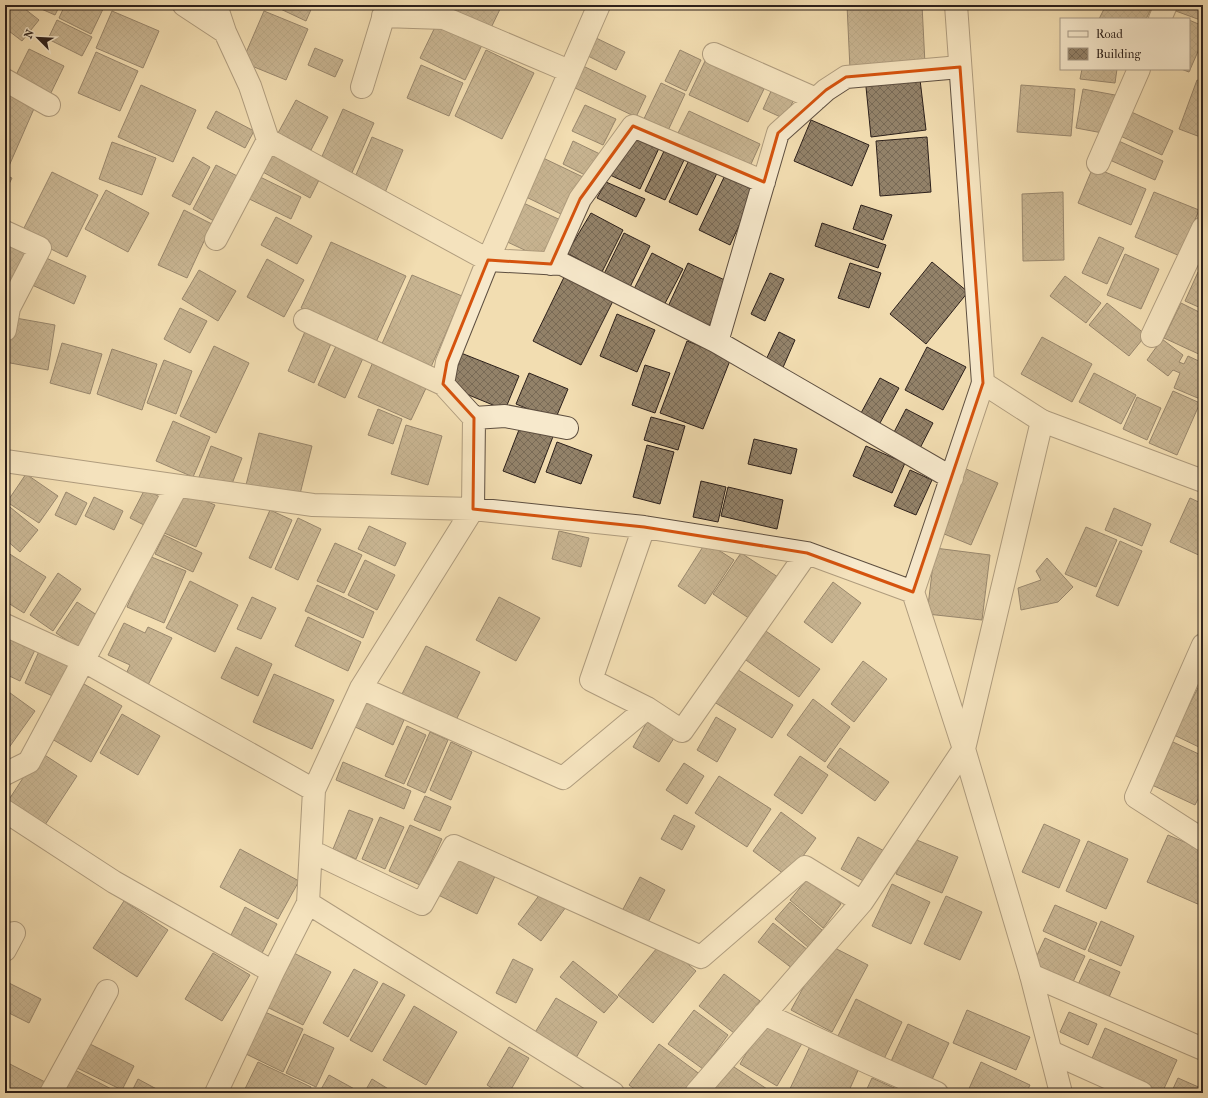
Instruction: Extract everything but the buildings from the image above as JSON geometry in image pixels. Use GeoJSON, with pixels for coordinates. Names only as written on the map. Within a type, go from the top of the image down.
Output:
{"type":"FeatureCollection","features":[{"type":"Feature","properties":{"kind":"street"},"geometry":{"type":"LineString","coordinates":[[184,5],[225,32]]}},
{"type":"Feature","properties":{"kind":"street"},"geometry":{"type":"LineString","coordinates":[[216,5],[225,32],[250,86],[268,140],[488,260],[562,264],[717,342],[952,478]]}},
{"type":"Feature","properties":{"kind":"street"},"geometry":{"type":"LineString","coordinates":[[443,384],[447,362],[488,260],[599,5]]}},
{"type":"Feature","properties":{"kind":"street"},"geometry":{"type":"LineString","coordinates":[[956,5],[983,383],[913,592],[964,749],[1031,975],[1061,1093]]}},
{"type":"Feature","properties":{"kind":"street"},"geometry":{"type":"LineString","coordinates":[[1160,18],[1166,5]]}},
{"type":"Feature","properties":{"kind":"street"},"geometry":{"type":"LineString","coordinates":[[362,87],[385,11],[444,18],[569,71]]}},
{"type":"Feature","properties":{"kind":"street"},"geometry":{"type":"LineString","coordinates":[[714,54],[816,99]]}},
{"type":"Feature","properties":{"kind":"street"},"geometry":{"type":"LineString","coordinates":[[717,342],[778,133],[826,90],[846,77],[960,67]]}},
{"type":"Feature","properties":{"kind":"street"},"geometry":{"type":"LineString","coordinates":[[1098,163],[1139,70]]}},
{"type":"Feature","properties":{"kind":"street"},"geometry":{"type":"LineString","coordinates":[[5,80],[49,106]]}},
{"type":"Feature","properties":{"kind":"street"},"geometry":{"type":"LineString","coordinates":[[551,264],[580,199],[633,126],[764,182]]}},
{"type":"Feature","properties":{"kind":"street"},"geometry":{"type":"LineString","coordinates":[[216,239],[268,140]]}},
{"type":"Feature","properties":{"kind":"street"},"geometry":{"type":"LineString","coordinates":[[1152,336],[1203,228]]}},
{"type":"Feature","properties":{"kind":"street"},"geometry":{"type":"LineString","coordinates":[[5,232],[40,248],[9,308],[5,330]]}},
{"type":"Feature","properties":{"kind":"street"},"geometry":{"type":"LineString","coordinates":[[216,1093],[273,972],[308,903],[314,790],[361,688],[473,509],[474,418],[443,384],[305,320]]}},
{"type":"Feature","properties":{"kind":"street"},"geometry":{"type":"LineString","coordinates":[[983,383],[1042,421],[1203,481]]}},
{"type":"Feature","properties":{"kind":"street"},"geometry":{"type":"LineString","coordinates":[[474,418],[505,416],[567,428]]}},
{"type":"Feature","properties":{"kind":"street"},"geometry":{"type":"LineString","coordinates":[[696,1093],[862,902],[964,749],[1042,421]]}},
{"type":"Feature","properties":{"kind":"street"},"geometry":{"type":"LineString","coordinates":[[5,461],[313,505],[473,509],[644,527],[807,553],[913,592]]}},
{"type":"Feature","properties":{"kind":"street"},"geometry":{"type":"LineString","coordinates":[[5,774],[29,762],[177,486]]}},
{"type":"Feature","properties":{"kind":"street"},"geometry":{"type":"LineString","coordinates":[[644,527],[591,680],[647,708],[682,731],[807,553]]}},
{"type":"Feature","properties":{"kind":"street"},"geometry":{"type":"LineString","coordinates":[[5,625],[84,660],[314,790]]}},
{"type":"Feature","properties":{"kind":"street"},"geometry":{"type":"LineString","coordinates":[[1203,645],[1136,797],[1203,840]]}},
{"type":"Feature","properties":{"kind":"street"},"geometry":{"type":"LineString","coordinates":[[361,688],[563,778],[647,708]]}},
{"type":"Feature","properties":{"kind":"street"},"geometry":{"type":"LineString","coordinates":[[5,810],[114,882],[273,972]]}},
{"type":"Feature","properties":{"kind":"street"},"geometry":{"type":"LineString","coordinates":[[311,851],[422,904],[454,846],[701,957],[805,867],[862,902]]}},
{"type":"Feature","properties":{"kind":"street"},"geometry":{"type":"LineString","coordinates":[[308,903],[613,1093]]}},
{"type":"Feature","properties":{"kind":"street"},"geometry":{"type":"LineString","coordinates":[[1031,975],[1203,1049]]}},
{"type":"Feature","properties":{"kind":"street"},"geometry":{"type":"LineString","coordinates":[[51,1093],[107,991]]}},
{"type":"Feature","properties":{"kind":"street"},"geometry":{"type":"LineString","coordinates":[[764,1014],[937,1093]]}},
{"type":"Feature","properties":{"kind":"street"},"geometry":{"type":"LineString","coordinates":[[1051,1052],[1142,1093]]}},
{"type":"Feature","properties":{"kind":"highlighted area"},"geometry":{"type":"Polygon","coordinates":[[[960,67],[983,383],[913,592],[807,553],[644,527],[473,509],[474,418],[443,384],[447,362],[488,260],[551,264],[580,199],[633,126],[764,182],[778,133],[826,90],[846,77],[960,67]]]}}]}
